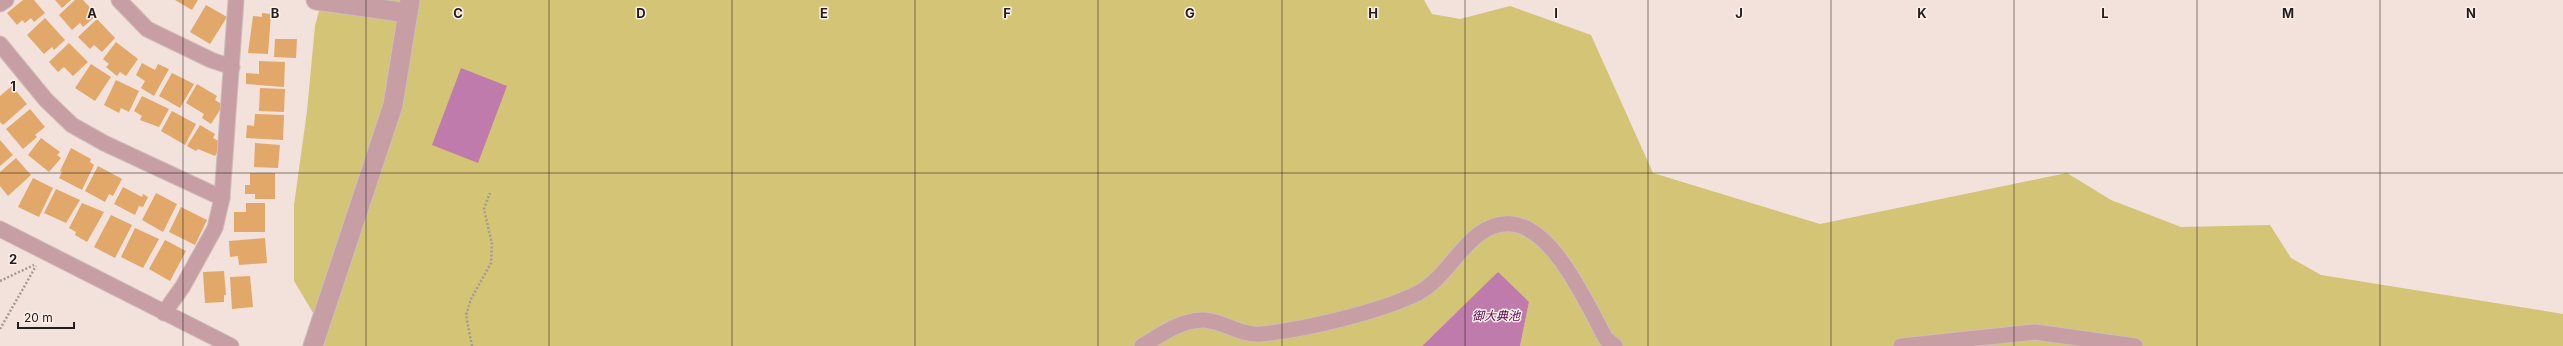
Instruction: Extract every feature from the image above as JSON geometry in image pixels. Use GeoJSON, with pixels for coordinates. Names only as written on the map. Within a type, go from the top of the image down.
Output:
{"type":"FeatureCollection","features":[{"type":"Feature","properties":{"kind":"street"},"geometry":{"type":"LineString","coordinates":[[0,4],[6,0]]}},
{"type":"Feature","properties":{"kind":"street"},"geometry":{"type":"LineString","coordinates":[[119,0],[147,29],[211,60],[232,67]]}},
{"type":"Feature","properties":{"kind":"street"},"geometry":{"type":"LineString","coordinates":[[164,313],[183,286],[215,228],[222,198],[236,0]]}},
{"type":"Feature","properties":{"kind":"street"},"geometry":{"type":"LineString","coordinates":[[314,346],[393,105],[409,6],[316,0]]}},
{"type":"Feature","properties":{"kind":"street"},"geometry":{"type":"LineString","coordinates":[[0,44],[46,100],[72,125],[104,143],[222,198]]}},
{"type":"Feature","properties":{"kind":"street"},"geometry":{"type":"LineString","coordinates":[[1142,346],[1182,324],[1203,320],[1259,335],[1314,325],[1402,300],[1419,292],[1435,281],[1478,233],[1490,226],[1512,224],[1530,231],[1556,251],[1606,339],[1614,346]]}},
{"type":"Feature","properties":{"kind":"street"},"geometry":{"type":"LineString","coordinates":[[0,229],[231,346]]}},
{"type":"Feature","properties":{"kind":"street"},"geometry":{"type":"LineString","coordinates":[[1901,346],[2035,332],[2135,346]]}},
{"type":"Feature","properties":{"kind":"path"},"geometry":{"type":"LineString","coordinates":[[472,346],[466,315],[471,299],[491,263],[492,244],[484,209],[490,193]]}},
{"type":"Feature","properties":{"kind":"path"},"geometry":{"type":"LineString","coordinates":[[0,280],[37,264],[0,329]]}},
{"type":"Feature","properties":{"kind":"shaded area"},"geometry":{"type":"Polygon","coordinates":[[[322,0],[1424,0],[1432,14],[1460,19],[1510,6],[1591,35],[1653,173],[1820,224],[2067,173],[2111,200],[2181,227],[2270,225],[2291,258],[2321,275],[2563,314],[2563,346],[1520,346],[1529,302],[1457,312],[1422,346],[324,346],[327,336],[294,281],[294,205],[307,111],[315,26],[322,0]]]}},
{"type":"Feature","properties":{"kind":"water"},"geometry":{"type":"Polygon","coordinates":[[[461,68],[507,86],[478,163],[432,145],[461,68]]]}},
{"type":"Feature","properties":{"kind":"water","name":"御大典池"},"geometry":{"type":"Polygon","coordinates":[[[1498,272],[1529,302],[1520,346],[1422,346],[1498,272]]]}},
{"type":"Feature","properties":{"kind":"building"},"geometry":{"type":"Polygon","coordinates":[[[23,0],[34,0],[45,13],[34,22],[31,18],[25,23],[22,20],[17,25],[7,13],[23,0]]]}},
{"type":"Feature","properties":{"kind":"building"},"geometry":{"type":"Polygon","coordinates":[[[55,0],[71,0],[62,8],[55,0]]]}},
{"type":"Feature","properties":{"kind":"building"},"geometry":{"type":"Polygon","coordinates":[[[75,0],[83,0],[97,15],[83,27],[80,23],[72,30],[59,15],[75,0]]]}},
{"type":"Feature","properties":{"kind":"building"},"geometry":{"type":"Polygon","coordinates":[[[175,0],[198,0],[192,10],[175,0]]]}},
{"type":"Feature","properties":{"kind":"building"},"geometry":{"type":"Polygon","coordinates":[[[206,5],[227,17],[210,44],[190,32],[206,5]]]}},
{"type":"Feature","properties":{"kind":"building"},"geometry":{"type":"Polygon","coordinates":[[[262,13],[271,14],[268,54],[248,53],[253,16],[262,17],[262,13]]]}},
{"type":"Feature","properties":{"kind":"building"},"geometry":{"type":"Polygon","coordinates":[[[45,18],[65,40],[54,50],[52,47],[44,54],[27,35],[45,18]]]}},
{"type":"Feature","properties":{"kind":"building"},"geometry":{"type":"Polygon","coordinates":[[[97,19],[115,38],[102,52],[94,45],[90,49],[78,37],[97,19]]]}},
{"type":"Feature","properties":{"kind":"building"},"geometry":{"type":"Polygon","coordinates":[[[275,39],[297,39],[296,58],[274,57],[275,39]]]}},
{"type":"Feature","properties":{"kind":"building"},"geometry":{"type":"Polygon","coordinates":[[[116,42],[138,59],[126,76],[120,72],[117,76],[106,67],[109,64],[103,59],[116,42]]]}},
{"type":"Feature","properties":{"kind":"building"},"geometry":{"type":"Polygon","coordinates":[[[69,43],[88,62],[73,76],[64,67],[58,72],[49,62],[69,43]]]}},
{"type":"Feature","properties":{"kind":"building"},"geometry":{"type":"Polygon","coordinates":[[[259,61],[285,62],[284,87],[246,84],[246,73],[259,74],[259,61]]]}},
{"type":"Feature","properties":{"kind":"building"},"geometry":{"type":"Polygon","coordinates":[[[142,63],[155,70],[158,64],[169,69],[154,96],[141,88],[145,81],[136,75],[142,63]]]}},
{"type":"Feature","properties":{"kind":"building"},"geometry":{"type":"Polygon","coordinates":[[[91,64],[111,77],[95,101],[75,88],[91,64]]]}},
{"type":"Feature","properties":{"kind":"building"},"geometry":{"type":"Polygon","coordinates":[[[172,73],[194,84],[180,108],[159,96],[172,73]]]}},
{"type":"Feature","properties":{"kind":"building"},"geometry":{"type":"Polygon","coordinates":[[[116,80],[139,91],[129,112],[121,108],[119,113],[104,105],[116,80]]]}},
{"type":"Feature","properties":{"kind":"building"},"geometry":{"type":"Polygon","coordinates":[[[197,84],[217,96],[215,100],[223,105],[211,124],[202,118],[204,114],[186,103],[197,84]]]}},
{"type":"Feature","properties":{"kind":"building"},"geometry":{"type":"Polygon","coordinates":[[[12,86],[27,104],[3,125],[0,122],[0,96],[12,86]]]}},
{"type":"Feature","properties":{"kind":"building"},"geometry":{"type":"Polygon","coordinates":[[[260,88],[285,89],[284,112],[259,111],[260,88]]]}},
{"type":"Feature","properties":{"kind":"building"},"geometry":{"type":"Polygon","coordinates":[[[142,96],[169,109],[159,127],[140,120],[142,116],[134,111],[142,96]]]}},
{"type":"Feature","properties":{"kind":"building"},"geometry":{"type":"Polygon","coordinates":[[[30,109],[45,127],[35,135],[37,137],[23,149],[6,129],[30,109]]]}},
{"type":"Feature","properties":{"kind":"building"},"geometry":{"type":"Polygon","coordinates":[[[172,111],[196,124],[185,145],[161,131],[172,111]]]}},
{"type":"Feature","properties":{"kind":"building"},"geometry":{"type":"Polygon","coordinates":[[[255,114],[284,115],[283,140],[246,138],[247,125],[254,126],[255,114]]]}},
{"type":"Feature","properties":{"kind":"building"},"geometry":{"type":"Polygon","coordinates":[[[200,125],[215,134],[213,138],[222,143],[215,156],[198,149],[196,151],[187,146],[200,125]]]}},
{"type":"Feature","properties":{"kind":"building"},"geometry":{"type":"Polygon","coordinates":[[[41,138],[60,152],[57,155],[61,158],[49,172],[28,155],[41,138]]]}},
{"type":"Feature","properties":{"kind":"building"},"geometry":{"type":"Polygon","coordinates":[[[0,140],[13,155],[0,166],[0,140]]]}},
{"type":"Feature","properties":{"kind":"building"},"geometry":{"type":"Polygon","coordinates":[[[255,143],[280,145],[278,168],[254,167],[255,143]]]}},
{"type":"Feature","properties":{"kind":"building"},"geometry":{"type":"Polygon","coordinates":[[[71,148],[91,159],[90,162],[94,165],[82,190],[59,178],[62,172],[60,171],[71,148]]]}},
{"type":"Feature","properties":{"kind":"building"},"geometry":{"type":"Polygon","coordinates":[[[16,158],[31,175],[8,196],[0,186],[0,172],[16,158]]]}},
{"type":"Feature","properties":{"kind":"building"},"geometry":{"type":"Polygon","coordinates":[[[98,166],[122,179],[113,196],[109,194],[105,202],[85,191],[98,166]]]}},
{"type":"Feature","properties":{"kind":"building"},"geometry":{"type":"Polygon","coordinates":[[[250,173],[275,173],[275,199],[255,199],[255,194],[245,194],[245,185],[250,185],[250,173]]]}},
{"type":"Feature","properties":{"kind":"building"},"geometry":{"type":"Polygon","coordinates":[[[33,178],[53,188],[39,217],[18,207],[33,178]]]}},
{"type":"Feature","properties":{"kind":"building"},"geometry":{"type":"Polygon","coordinates":[[[123,187],[142,197],[143,194],[148,197],[143,207],[139,206],[135,215],[114,204],[123,187]]]}},
{"type":"Feature","properties":{"kind":"building"},"geometry":{"type":"Polygon","coordinates":[[[56,189],[80,200],[66,223],[44,213],[56,189]]]}},
{"type":"Feature","properties":{"kind":"building"},"geometry":{"type":"Polygon","coordinates":[[[156,193],[177,204],[163,232],[142,220],[156,193]]]}},
{"type":"Feature","properties":{"kind":"building"},"geometry":{"type":"Polygon","coordinates":[[[82,203],[104,212],[87,242],[75,235],[76,232],[69,228],[82,203]]]}},
{"type":"Feature","properties":{"kind":"building"},"geometry":{"type":"Polygon","coordinates":[[[246,203],[265,203],[265,232],[234,232],[234,212],[246,212],[246,203]]]}},
{"type":"Feature","properties":{"kind":"building"},"geometry":{"type":"Polygon","coordinates":[[[181,207],[207,220],[195,245],[169,232],[181,207]]]}},
{"type":"Feature","properties":{"kind":"building"},"geometry":{"type":"Polygon","coordinates":[[[111,215],[132,225],[115,258],[94,247],[111,215]]]}},
{"type":"Feature","properties":{"kind":"building"},"geometry":{"type":"Polygon","coordinates":[[[135,228],[159,239],[143,268],[121,257],[135,228]]]}},
{"type":"Feature","properties":{"kind":"building"},"geometry":{"type":"Polygon","coordinates":[[[265,238],[267,263],[239,265],[238,256],[230,257],[229,241],[265,238]]]}},
{"type":"Feature","properties":{"kind":"building"},"geometry":{"type":"Polygon","coordinates":[[[165,240],[186,251],[170,281],[149,269],[165,240]]]}},
{"type":"Feature","properties":{"kind":"building"},"geometry":{"type":"Polygon","coordinates":[[[224,271],[226,295],[224,295],[224,302],[205,303],[203,272],[224,271]]]}},
{"type":"Feature","properties":{"kind":"building"},"geometry":{"type":"Polygon","coordinates":[[[250,276],[253,307],[232,309],[230,277],[250,276]]]}}]}
